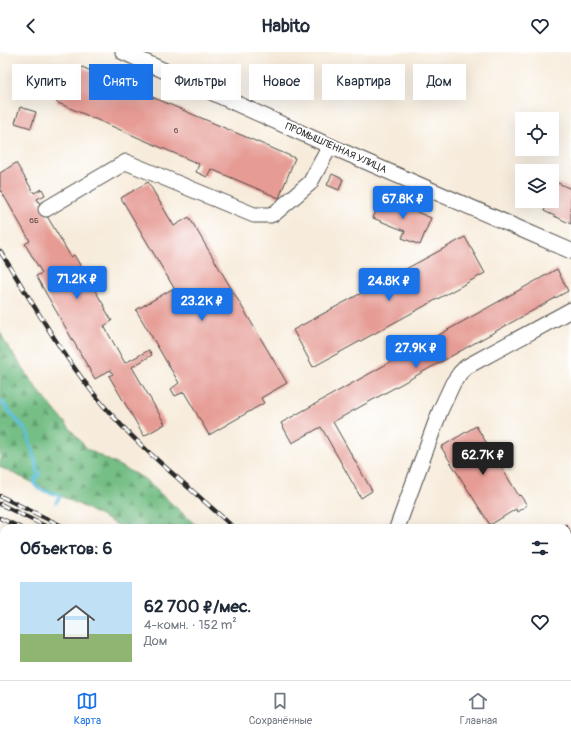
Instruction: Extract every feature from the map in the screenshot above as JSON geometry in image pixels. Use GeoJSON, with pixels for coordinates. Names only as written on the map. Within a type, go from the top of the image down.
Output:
{"type":"FeatureCollection","features":[{"type":"Feature","properties":{"kind":"street","name":"ПРОМЫШЛЕННАЯ УЛИЦА"},"geometry":{"type":"LineString","coordinates":[[123,52],[330,146],[571,251]]}},
{"type":"Feature","properties":{"kind":"street"},"geometry":{"type":"LineString","coordinates":[[46,209],[126,162],[254,215],[270,215],[275,213],[310,183],[330,146]]}},
{"type":"Feature","properties":{"kind":"street"},"geometry":{"type":"LineString","coordinates":[[398,524],[440,411],[453,383],[460,373],[477,361],[571,310]]}},
{"type":"Feature","properties":{"kind":"green space"},"geometry":{"type":"Polygon","coordinates":[[[0,332],[5,342],[37,389],[87,449],[143,478],[195,524],[116,524],[82,506],[0,467],[0,332]]]}},
{"type":"Feature","properties":{"kind":"building"},"geometry":{"type":"Polygon","coordinates":[[[82,67],[89,70],[89,100],[153,100],[153,97],[295,158],[279,198],[211,169],[207,177],[196,172],[199,164],[56,102],[57,100],[81,100],[82,67]]]}},
{"type":"Feature","properties":{"kind":"building"},"geometry":{"type":"Polygon","coordinates":[[[20,107],[36,112],[31,128],[15,123],[20,107]]]}},
{"type":"Feature","properties":{"kind":"building"},"geometry":{"type":"Polygon","coordinates":[[[16,163],[34,193],[42,189],[45,195],[37,199],[71,257],[74,255],[106,309],[112,321],[104,326],[125,363],[149,350],[152,355],[132,367],[165,424],[144,436],[109,376],[113,374],[110,370],[95,379],[36,276],[42,273],[25,244],[30,241],[0,189],[0,173],[16,163]]]}},
{"type":"Feature","properties":{"kind":"building"},"geometry":{"type":"Polygon","coordinates":[[[332,174],[343,179],[339,190],[327,185],[332,174]]]}},
{"type":"Feature","properties":{"kind":"building"},"geometry":{"type":"Polygon","coordinates":[[[148,182],[174,226],[189,217],[287,383],[261,398],[264,403],[209,435],[184,392],[175,396],[171,389],[179,383],[136,310],[174,288],[121,198],[148,182]]]}},
{"type":"Feature","properties":{"kind":"building"},"geometry":{"type":"Polygon","coordinates":[[[559,183],[571,189],[571,224],[544,211],[546,208],[559,208],[559,183]]]}},
{"type":"Feature","properties":{"kind":"building"},"geometry":{"type":"Polygon","coordinates":[[[382,197],[431,218],[420,245],[402,238],[405,231],[373,218],[382,197]]]}},
{"type":"Feature","properties":{"kind":"building"},"geometry":{"type":"Polygon","coordinates":[[[465,237],[485,273],[313,367],[293,330],[465,237]]]}},
{"type":"Feature","properties":{"kind":"building"},"geometry":{"type":"Polygon","coordinates":[[[557,269],[568,291],[333,422],[372,491],[361,498],[321,427],[292,443],[281,423],[557,269]]]}},
{"type":"Feature","properties":{"kind":"building"},"geometry":{"type":"Polygon","coordinates":[[[476,426],[519,496],[520,495],[527,505],[517,512],[516,509],[489,524],[441,447],[476,426]]]}},
{"type":"Feature","properties":{"kind":"waterway"},"geometry":{"type":"LineString","coordinates":[[0,400],[27,432],[39,475],[35,478],[35,485],[39,489],[59,495],[56,502]]}},
{"type":"Feature","properties":{"kind":"railway"},"geometry":{"type":"LineString","coordinates":[[0,251],[62,349],[88,387],[103,405],[134,438],[230,524]]}},
{"type":"Feature","properties":{"kind":"railway"},"geometry":{"type":"LineString","coordinates":[[0,496],[58,524]]}},
{"type":"Feature","properties":{"kind":"railway"},"geometry":{"type":"LineString","coordinates":[[0,504],[41,524]]}},
{"type":"Feature","properties":{"kind":"railway"},"geometry":{"type":"LineString","coordinates":[[0,518],[13,524]]}}]}
